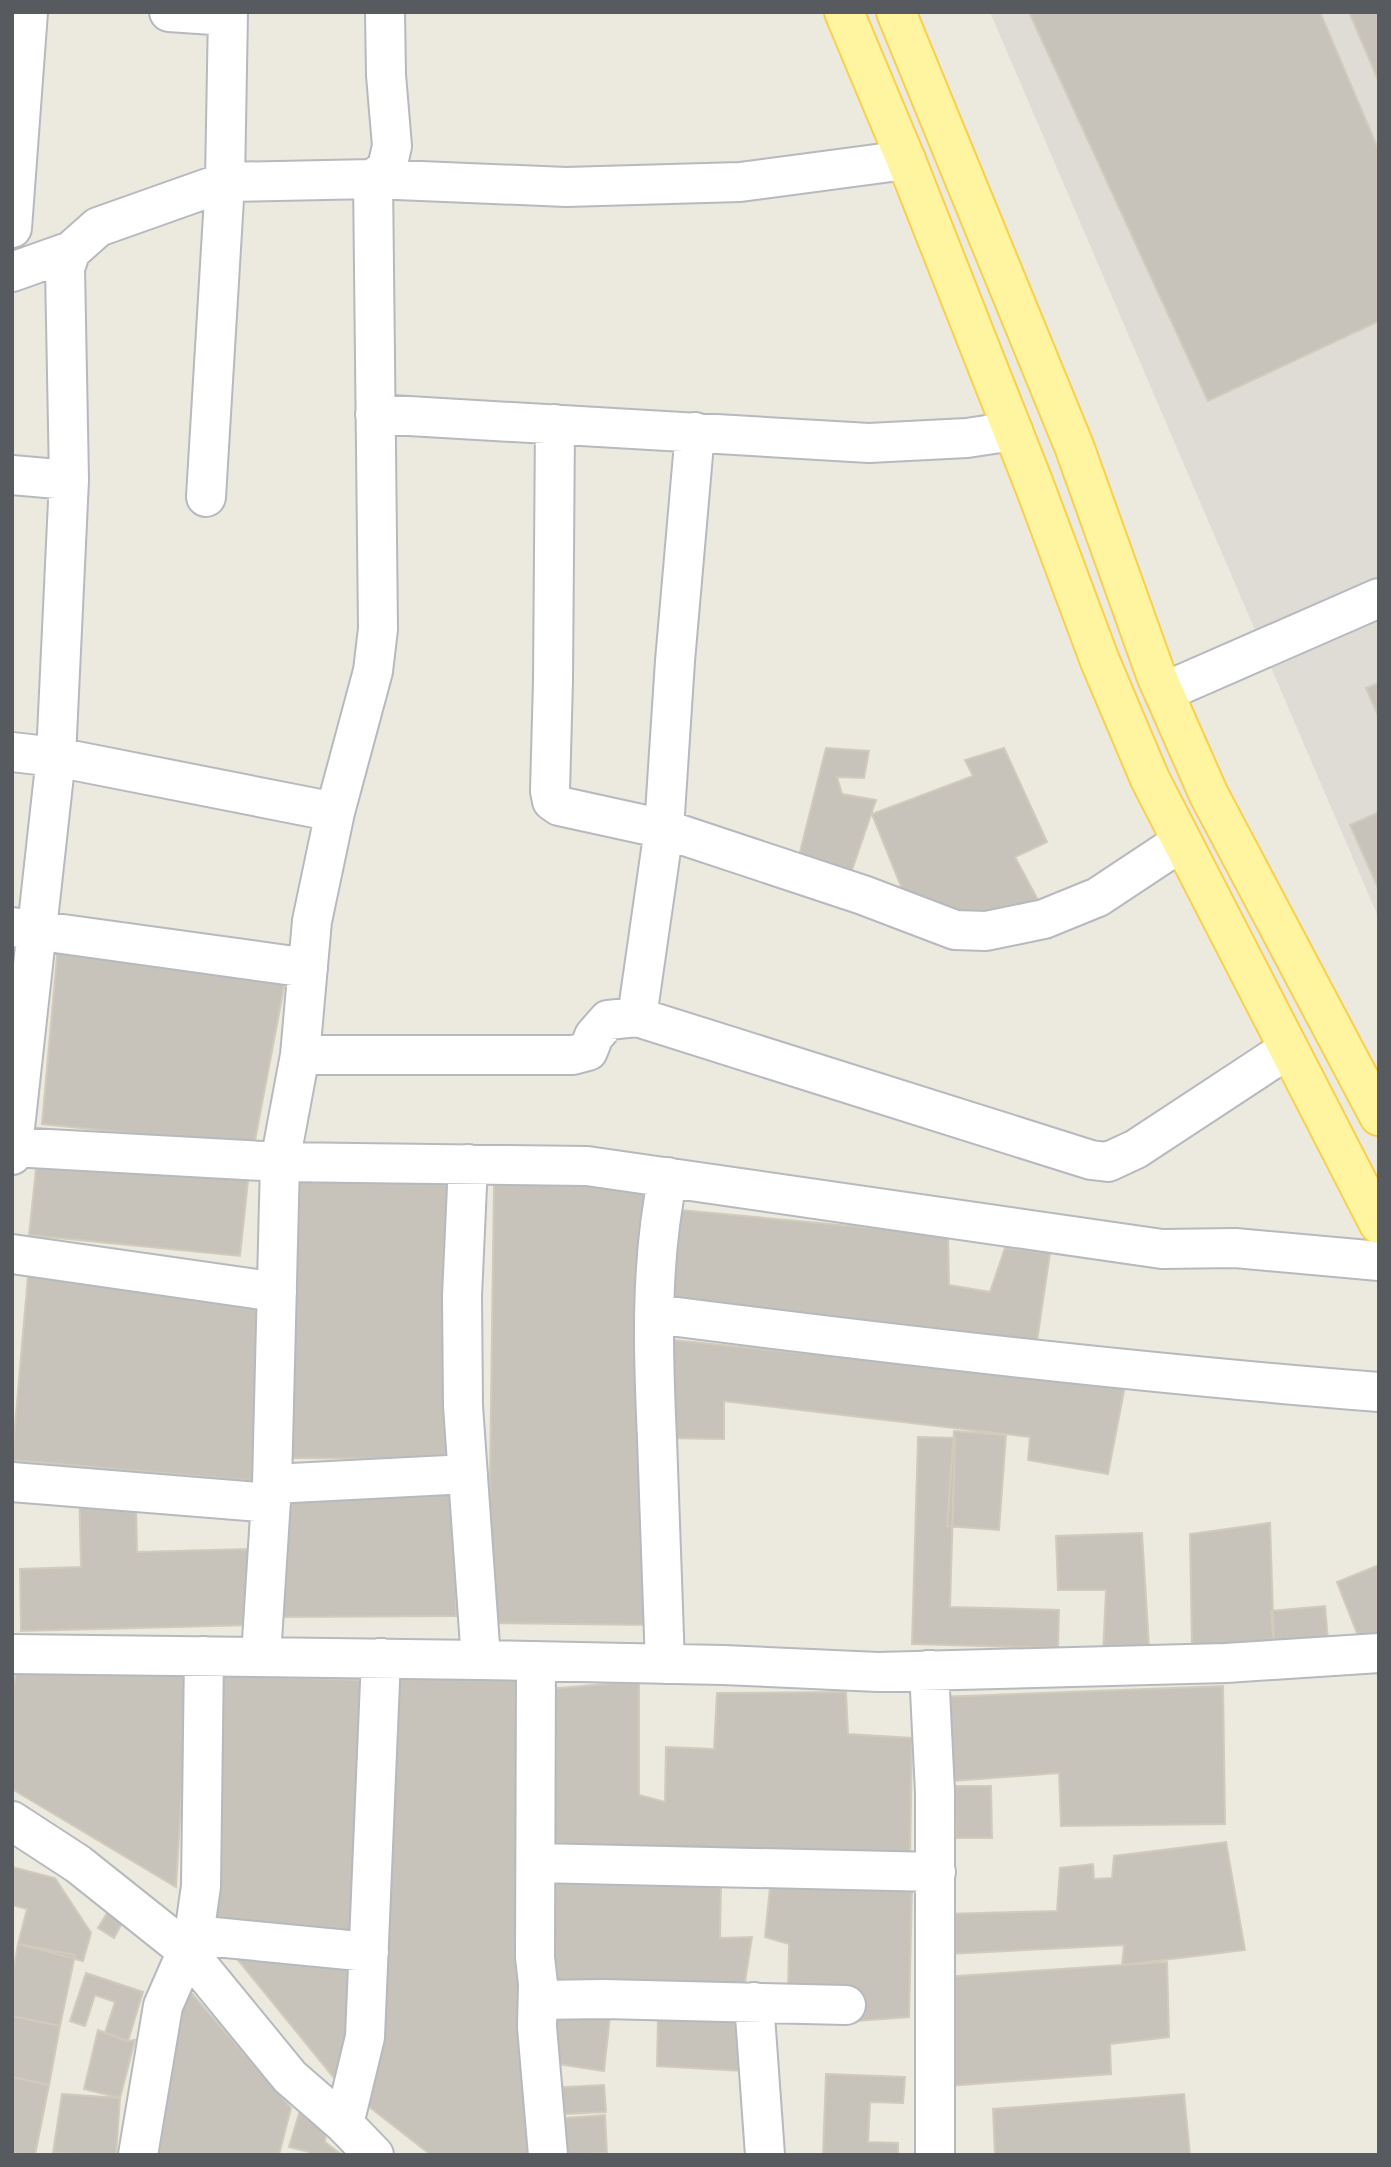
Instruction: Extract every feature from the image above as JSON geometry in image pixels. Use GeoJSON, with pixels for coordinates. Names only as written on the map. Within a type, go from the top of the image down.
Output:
{"type":"FeatureCollection","features":[{"type":"Feature","properties":{"kind":"main road"},"geometry":{"type":"LineString","coordinates":[[844,12],[906,160],[1100,661],[1150,779],[1379,1224]]}},
{"type":"Feature","properties":{"kind":"main road"},"geometry":{"type":"LineString","coordinates":[[896,12],[1074,446],[1164,692],[1209,795],[1379,1116]]}},
{"type":"Feature","properties":{"kind":"main road"},"geometry":{"type":"LineString","coordinates":[[1150,779],[1193,758]]}},
{"type":"Feature","properties":{"kind":"street"},"geometry":{"type":"LineString","coordinates":[[12,228],[28,12]]}},
{"type":"Feature","properties":{"kind":"street"},"geometry":{"type":"LineString","coordinates":[[169,12],[228,14],[225,182],[205,497]]}},
{"type":"Feature","properties":{"kind":"street"},"geometry":{"type":"LineString","coordinates":[[373,179],[387,167],[392,146],[386,75],[385,12]]}},
{"type":"Feature","properties":{"kind":"street"},"geometry":{"type":"LineString","coordinates":[[12,272],[71,251],[97,227],[225,182],[373,179],[566,187],[740,182],[906,160]]}},
{"type":"Feature","properties":{"kind":"street"},"geometry":{"type":"LineString","coordinates":[[261,1656],[272,1493],[280,1162],[300,1055],[313,921],[335,812],[373,671],[377,639],[373,179]]}},
{"type":"Feature","properties":{"kind":"street"},"geometry":{"type":"LineString","coordinates":[[71,251],[65,268],[69,480],[56,757],[24,929],[13,1151],[280,1162],[587,1166],[1162,1249],[1235,1248],[1379,1261]]}},
{"type":"Feature","properties":{"kind":"street"},"geometry":{"type":"LineString","coordinates":[[376,414],[869,443],[967,438],[1013,431]]}},
{"type":"Feature","properties":{"kind":"street"},"geometry":{"type":"LineString","coordinates":[[555,424],[550,791],[552,801],[559,806],[664,829],[863,895],[955,930],[997,929],[1044,919],[1098,897],[1181,842]]}},
{"type":"Feature","properties":{"kind":"street"},"geometry":{"type":"LineString","coordinates":[[637,1017],[664,829],[675,661],[695,432]]}},
{"type":"Feature","properties":{"kind":"street"},"geometry":{"type":"LineString","coordinates":[[12,475],[69,480]]}},
{"type":"Feature","properties":{"kind":"street"},"geometry":{"type":"LineString","coordinates":[[1164,692],[1379,598]]}},
{"type":"Feature","properties":{"kind":"street"},"geometry":{"type":"LineString","coordinates":[[12,752],[56,757],[335,812]]}},
{"type":"Feature","properties":{"kind":"street"},"geometry":{"type":"LineString","coordinates":[[24,929],[308,968]]}},
{"type":"Feature","properties":{"kind":"street"},"geometry":{"type":"LineString","coordinates":[[300,1055],[573,1055],[587,1051],[594,1036],[608,1020],[637,1017],[1091,1160],[1108,1162],[1136,1149],[1288,1048]]}},
{"type":"Feature","properties":{"kind":"street"},"geometry":{"type":"LineString","coordinates":[[468,1164],[462,1296],[463,1406],[481,1660]]}},
{"type":"Feature","properties":{"kind":"street"},"geometry":{"type":"LineString","coordinates":[[665,1664],[654,1314],[661,1223],[668,1177]]}},
{"type":"Feature","properties":{"kind":"street"},"geometry":{"type":"LineString","coordinates":[[12,1254],[277,1292]]}},
{"type":"Feature","properties":{"kind":"street"},"geometry":{"type":"LineString","coordinates":[[654,1314],[908,1346],[1274,1384],[1379,1392]]}},
{"type":"Feature","properties":{"kind":"street"},"geometry":{"type":"LineString","coordinates":[[12,1482],[272,1493],[468,1474]]}},
{"type":"Feature","properties":{"kind":"street"},"geometry":{"type":"LineString","coordinates":[[12,1654],[536,1661],[878,1672],[1226,1663],[1379,1653]]}},
{"type":"Feature","properties":{"kind":"street"},"geometry":{"type":"LineString","coordinates":[[138,2155],[163,2006],[190,1942],[201,1886],[204,1656]]}},
{"type":"Feature","properties":{"kind":"street"},"geometry":{"type":"LineString","coordinates":[[344,2124],[365,2037],[381,1658]]}},
{"type":"Feature","properties":{"kind":"street"},"geometry":{"type":"LineString","coordinates":[[536,1661],[535,1958],[539,2000],[537,2027],[548,2155]]}},
{"type":"Feature","properties":{"kind":"street"},"geometry":{"type":"LineString","coordinates":[[929,1670],[936,1872],[935,2155]]}},
{"type":"Feature","properties":{"kind":"street"},"geometry":{"type":"LineString","coordinates":[[12,1821],[190,1942],[290,2077],[344,2124],[374,2155]]}},
{"type":"Feature","properties":{"kind":"street"},"geometry":{"type":"LineString","coordinates":[[536,1863],[936,1872]]}},
{"type":"Feature","properties":{"kind":"street"},"geometry":{"type":"LineString","coordinates":[[190,1942],[369,1952]]}},
{"type":"Feature","properties":{"kind":"street"},"geometry":{"type":"LineString","coordinates":[[539,2000],[604,1998],[846,2005]]}},
{"type":"Feature","properties":{"kind":"street"},"geometry":{"type":"LineString","coordinates":[[754,2002],[765,2155]]}},
{"type":"Feature","properties":{"kind":"shaded area"},"geometry":{"type":"Polygon","coordinates":[[[990,12],[1379,12],[1379,919],[990,12]]]}},
{"type":"Feature","properties":{"kind":"building"},"geometry":{"type":"Polygon","coordinates":[[[1029,12],[1320,12],[1379,151],[1379,321],[1208,401],[1029,12]]]}},
{"type":"Feature","properties":{"kind":"building"},"geometry":{"type":"Polygon","coordinates":[[[1349,12],[1379,12],[1379,82],[1349,12]]]}},
{"type":"Feature","properties":{"kind":"building"},"geometry":{"type":"Polygon","coordinates":[[[1379,683],[1379,718],[1366,688],[1379,683]]]}},
{"type":"Feature","properties":{"kind":"building"},"geometry":{"type":"Polygon","coordinates":[[[826,748],[869,751],[864,778],[837,777],[842,794],[876,800],[852,870],[799,856],[826,748]]]}},
{"type":"Feature","properties":{"kind":"building"},"geometry":{"type":"Polygon","coordinates":[[[1004,748],[1047,842],[1015,857],[1039,902],[938,921],[936,901],[908,904],[872,814],[973,776],[965,760],[1004,748]]]}},
{"type":"Feature","properties":{"kind":"building"},"geometry":{"type":"Polygon","coordinates":[[[1379,812],[1379,890],[1350,825],[1379,812]]]}},
{"type":"Feature","properties":{"kind":"building"},"geometry":{"type":"Polygon","coordinates":[[[58,945],[285,982],[254,1146],[42,1124],[58,945]]]}},
{"type":"Feature","properties":{"kind":"building"},"geometry":{"type":"Polygon","coordinates":[[[38,1150],[249,1172],[240,1256],[29,1235],[38,1150]]]}},
{"type":"Feature","properties":{"kind":"building"},"geometry":{"type":"Polygon","coordinates":[[[290,1174],[456,1175],[454,1459],[288,1458],[290,1174]]]}},
{"type":"Feature","properties":{"kind":"building"},"geometry":{"type":"Polygon","coordinates":[[[494,1184],[654,1185],[649,1625],[488,1623],[494,1184]]]}},
{"type":"Feature","properties":{"kind":"building"},"geometry":{"type":"Polygon","coordinates":[[[669,1209],[948,1235],[949,1285],[990,1292],[1005,1248],[1050,1253],[1036,1348],[663,1305],[669,1209]]]}},
{"type":"Feature","properties":{"kind":"building"},"geometry":{"type":"Polygon","coordinates":[[[28,1276],[271,1297],[254,1481],[12,1460],[28,1276]]]}},
{"type":"Feature","properties":{"kind":"building"},"geometry":{"type":"Polygon","coordinates":[[[663,1339],[1125,1386],[1108,1474],[1028,1460],[1030,1437],[724,1401],[724,1439],[660,1438],[663,1339]]]}},
{"type":"Feature","properties":{"kind":"building"},"geometry":{"type":"Polygon","coordinates":[[[954,1431],[1006,1435],[999,1530],[947,1526],[954,1431]]]}},
{"type":"Feature","properties":{"kind":"building"},"geometry":{"type":"Polygon","coordinates":[[[918,1437],[955,1438],[950,1607],[1059,1610],[1058,1648],[912,1644],[918,1437]]]}},
{"type":"Feature","properties":{"kind":"building"},"geometry":{"type":"Polygon","coordinates":[[[79,1487],[136,1502],[137,1552],[249,1549],[251,1625],[21,1631],[20,1569],[81,1567],[79,1487]]]}},
{"type":"Feature","properties":{"kind":"building"},"geometry":{"type":"Polygon","coordinates":[[[277,1487],[456,1487],[456,1616],[278,1617],[277,1487]]]}},
{"type":"Feature","properties":{"kind":"building"},"geometry":{"type":"Polygon","coordinates":[[[1270,1523],[1274,1645],[1192,1649],[1190,1534],[1270,1523]]]}},
{"type":"Feature","properties":{"kind":"building"},"geometry":{"type":"Polygon","coordinates":[[[1142,1533],[1149,1648],[1103,1655],[1106,1590],[1058,1590],[1056,1536],[1142,1533]]]}},
{"type":"Feature","properties":{"kind":"building"},"geometry":{"type":"Polygon","coordinates":[[[1379,1565],[1379,1640],[1362,1646],[1337,1582],[1379,1565]]]}},
{"type":"Feature","properties":{"kind":"building"},"geometry":{"type":"Polygon","coordinates":[[[1325,1606],[1328,1640],[1274,1645],[1271,1611],[1325,1606]]]}},
{"type":"Feature","properties":{"kind":"building"},"geometry":{"type":"Polygon","coordinates":[[[189,1665],[176,1887],[12,1789],[12,1699],[17,1666],[189,1665]]]}},
{"type":"Feature","properties":{"kind":"building"},"geometry":{"type":"Polygon","coordinates":[[[215,1675],[361,1680],[352,1930],[206,1926],[215,1675]]]}},
{"type":"Feature","properties":{"kind":"building"},"geometry":{"type":"Polygon","coordinates":[[[391,1677],[528,1680],[533,2155],[431,2155],[363,2102],[391,1677]]]}},
{"type":"Feature","properties":{"kind":"building"},"geometry":{"type":"Polygon","coordinates":[[[639,1681],[639,1795],[665,1802],[666,1747],[714,1749],[717,1693],[846,1692],[848,1734],[912,1738],[910,1861],[552,1843],[549,1689],[639,1681]]]}},
{"type":"Feature","properties":{"kind":"building"},"geometry":{"type":"Polygon","coordinates":[[[1223,1686],[1225,1824],[1061,1826],[1059,1773],[939,1782],[937,1697],[1223,1686]]]}},
{"type":"Feature","properties":{"kind":"building"},"geometry":{"type":"Polygon","coordinates":[[[955,1786],[991,1786],[992,1838],[956,1838],[955,1786]]]}},
{"type":"Feature","properties":{"kind":"building"},"geometry":{"type":"Polygon","coordinates":[[[1226,1842],[1245,1950],[1122,1965],[1124,1945],[948,1954],[943,1914],[1057,1911],[1060,1868],[1093,1864],[1094,1879],[1112,1878],[1114,1856],[1226,1842]]]}},
{"type":"Feature","properties":{"kind":"building"},"geometry":{"type":"Polygon","coordinates":[[[12,1867],[55,1878],[91,1933],[83,1961],[18,1944],[27,1909],[12,1905],[12,1867]]]}},
{"type":"Feature","properties":{"kind":"building"},"geometry":{"type":"Polygon","coordinates":[[[547,1876],[721,1884],[720,1938],[752,1937],[744,1988],[546,1981],[547,1876]]]}},
{"type":"Feature","properties":{"kind":"building"},"geometry":{"type":"Polygon","coordinates":[[[912,1885],[909,2017],[856,2021],[855,1992],[788,1990],[789,1944],[765,1937],[770,1887],[912,1885]]]}},
{"type":"Feature","properties":{"kind":"building"},"geometry":{"type":"Polygon","coordinates":[[[109,1910],[122,1923],[114,1938],[98,1928],[109,1910]]]}},
{"type":"Feature","properties":{"kind":"building"},"geometry":{"type":"Polygon","coordinates":[[[18,1944],[75,1955],[60,2026],[12,2016],[12,1977],[18,1944]]]}},
{"type":"Feature","properties":{"kind":"building"},"geometry":{"type":"Polygon","coordinates":[[[234,1955],[362,1960],[343,2089],[234,1955]]]}},
{"type":"Feature","properties":{"kind":"building"},"geometry":{"type":"Polygon","coordinates":[[[1167,1962],[1169,2037],[1110,2044],[1111,2074],[948,2086],[943,1977],[1167,1962]]]}},
{"type":"Feature","properties":{"kind":"building"},"geometry":{"type":"Polygon","coordinates":[[[86,1973],[143,1992],[128,2041],[105,2033],[115,2002],[95,1995],[85,2026],[70,2021],[86,1973]]]}},
{"type":"Feature","properties":{"kind":"building"},"geometry":{"type":"Polygon","coordinates":[[[181,1981],[291,2108],[279,2155],[142,2155],[181,1981]]]}},
{"type":"Feature","properties":{"kind":"building"},"geometry":{"type":"Polygon","coordinates":[[[555,2014],[610,2016],[604,2071],[551,2063],[555,2014]]]}},
{"type":"Feature","properties":{"kind":"building"},"geometry":{"type":"Polygon","coordinates":[[[12,2016],[60,2026],[49,2085],[12,2077],[12,2016]]]}},
{"type":"Feature","properties":{"kind":"building"},"geometry":{"type":"Polygon","coordinates":[[[658,2017],[741,2018],[743,2071],[657,2066],[658,2017]]]}},
{"type":"Feature","properties":{"kind":"building"},"geometry":{"type":"Polygon","coordinates":[[[98,2030],[128,2041],[135,2040],[120,2098],[84,2089],[98,2030]]]}},
{"type":"Feature","properties":{"kind":"building"},"geometry":{"type":"Polygon","coordinates":[[[826,2074],[905,2077],[903,2103],[870,2102],[868,2142],[898,2143],[898,2155],[823,2155],[826,2074]]]}},
{"type":"Feature","properties":{"kind":"building"},"geometry":{"type":"Polygon","coordinates":[[[12,2077],[49,2085],[35,2155],[12,2153],[12,2077]]]}},
{"type":"Feature","properties":{"kind":"building"},"geometry":{"type":"Polygon","coordinates":[[[604,2085],[606,2112],[548,2115],[547,2088],[604,2085]]]}},
{"type":"Feature","properties":{"kind":"building"},"geometry":{"type":"Polygon","coordinates":[[[62,2094],[120,2098],[116,2155],[53,2153],[62,2094]]]}},
{"type":"Feature","properties":{"kind":"building"},"geometry":{"type":"Polygon","coordinates":[[[1184,2094],[1190,2155],[995,2155],[993,2109],[1184,2094]]]}},
{"type":"Feature","properties":{"kind":"building"},"geometry":{"type":"Polygon","coordinates":[[[301,2107],[326,2132],[325,2142],[342,2155],[309,2155],[309,2152],[289,2147],[301,2107]]]}},
{"type":"Feature","properties":{"kind":"building"},"geometry":{"type":"Polygon","coordinates":[[[605,2115],[607,2153],[553,2155],[551,2119],[605,2115]]]}}]}
